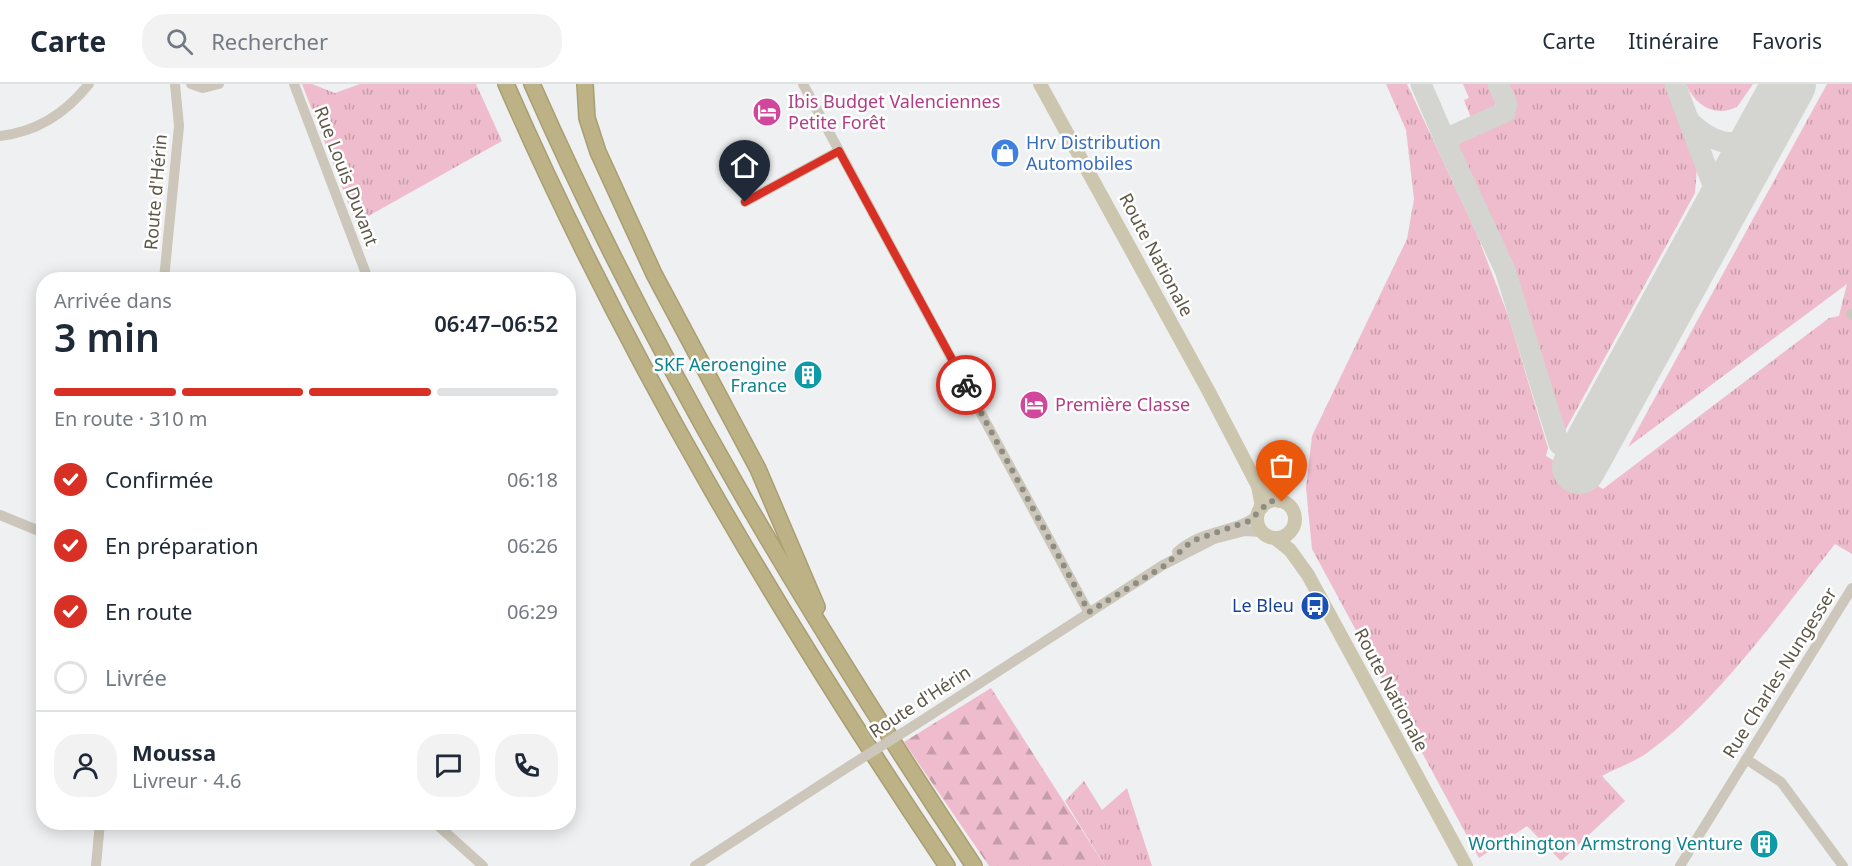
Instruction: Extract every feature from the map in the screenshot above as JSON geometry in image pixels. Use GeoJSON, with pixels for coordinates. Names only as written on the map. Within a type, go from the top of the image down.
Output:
{"type":"FeatureCollection","features":[{"type":"Feature","properties":{"kind":"highway"},"geometry":{"type":"LineString","coordinates":[[507,84],[588,258],[690,452],[789,621],[946,866]]}},
{"type":"Feature","properties":{"kind":"highway"},"geometry":{"type":"LineString","coordinates":[[532,84],[606,243],[681,388],[764,534],[856,685],[974,866]]}},
{"type":"Feature","properties":{"kind":"highway"},"geometry":{"type":"LineString","coordinates":[[585,84],[587,118],[598,152],[654,274],[758,469],[819,611],[856,685]]}},
{"type":"Feature","properties":{"kind":"main road"},"geometry":{"type":"LineString","coordinates":[[1040,84],[1088,169]]}},
{"type":"Feature","properties":{"kind":"main road"},"geometry":{"type":"LineString","coordinates":[[1047,84],[1088,169]]}},
{"type":"Feature","properties":{"kind":"main road","name":"Route Nationale"},"geometry":{"type":"LineString","coordinates":[[1088,169],[1258,486],[1259,511]]}},
{"type":"Feature","properties":{"kind":"main road","name":"Route Nationale"},"geometry":{"type":"LineString","coordinates":[[1208,390],[1266,487],[1279,501]]}},
{"type":"Feature","properties":{"kind":"main road"},"geometry":{"type":"LineString","coordinates":[[1293,528],[1286,536],[1275,538],[1261,532],[1259,511],[1270,501],[1279,501],[1292,510],[1293,528],[1308,574]]}},
{"type":"Feature","properties":{"kind":"main road","name":"Route Nationale"},"geometry":{"type":"LineString","coordinates":[[1275,538],[1290,550],[1308,574],[1466,866]]}},
{"type":"Feature","properties":{"kind":"street","name":"Route d'Hérin"},"geometry":{"type":"LineString","coordinates":[[169,84],[178,108]]}},
{"type":"Feature","properties":{"kind":"street","name":"Route d'Hérin"},"geometry":{"type":"LineString","coordinates":[[165,272],[178,133],[175,84]]}},
{"type":"Feature","properties":{"kind":"street"},"geometry":{"type":"LineString","coordinates":[[191,84],[202,87],[219,84]]}},
{"type":"Feature","properties":{"kind":"street","name":"Rue Louis Duvant"},"geometry":{"type":"LineString","coordinates":[[294,84],[365,272]]}},
{"type":"Feature","properties":{"kind":"street"},"geometry":{"type":"LineString","coordinates":[[803,84],[1089,612]]}},
{"type":"Feature","properties":{"kind":"street"},"geometry":{"type":"LineString","coordinates":[[0,136],[23,132],[44,123],[68,107],[88,85]]}},
{"type":"Feature","properties":{"kind":"street"},"geometry":{"type":"LineString","coordinates":[[745,202],[839,151]]}},
{"type":"Feature","properties":{"kind":"street","name":"Route d'Hérin"},"geometry":{"type":"LineString","coordinates":[[1164,566],[1192,541],[1246,522],[1259,511]]}},
{"type":"Feature","properties":{"kind":"street"},"geometry":{"type":"LineString","coordinates":[[0,515],[36,530]]}},
{"type":"Feature","properties":{"kind":"street","name":"Route d'Hérin"},"geometry":{"type":"LineString","coordinates":[[695,866],[1164,566],[1214,539],[1245,531],[1261,532]]}},
{"type":"Feature","properties":{"kind":"street","name":"Rue Charles Nungesser"},"geometry":{"type":"LineString","coordinates":[[1680,866],[1852,588]]}},
{"type":"Feature","properties":{"kind":"street"},"geometry":{"type":"LineString","coordinates":[[1746,759],[1780,782],[1843,866]]}},
{"type":"Feature","properties":{"kind":"street"},"geometry":{"type":"LineString","coordinates":[[96,866],[99,830]]}},
{"type":"Feature","properties":{"kind":"street"},"geometry":{"type":"LineString","coordinates":[[443,830],[483,866]]}},
{"type":"Feature","properties":{"kind":"green space"},"geometry":{"type":"Polygon","coordinates":[[[302,84],[312,84],[335,93],[360,84],[476,84],[502,141],[356,223],[302,84]]]}},
{"type":"Feature","properties":{"kind":"green space"},"geometry":{"type":"Polygon","coordinates":[[[1386,84],[1407,84],[1476,232],[1509,318],[1548,448],[1546,456],[1603,489],[1829,318],[1839,316],[1847,284],[1628,447],[1827,84],[1852,84],[1852,554],[1835,544],[1747,655],[1698,709],[1647,753],[1602,776],[1625,801],[1561,861],[1527,826],[1479,858],[1312,549],[1306,488],[1312,436],[1407,239],[1414,199],[1406,130],[1386,84]]]}},
{"type":"Feature","properties":{"kind":"green space"},"geometry":{"type":"Polygon","coordinates":[[[1463,84],[1494,84],[1498,95],[1493,114],[1473,123],[1464,100],[1469,98],[1463,84]]]}},
{"type":"Feature","properties":{"kind":"green space"},"geometry":{"type":"Polygon","coordinates":[[[1502,84],[1665,84],[1697,167],[1695,193],[1562,436],[1509,269],[1455,149],[1460,137],[1509,113],[1511,103],[1502,84]]]}},
{"type":"Feature","properties":{"kind":"green space"},"geometry":{"type":"Polygon","coordinates":[[[1686,84],[1753,84],[1737,107],[1721,111],[1706,108],[1695,98],[1686,84]]]}},
{"type":"Feature","properties":{"kind":"green space"},"geometry":{"type":"Polygon","coordinates":[[[991,688],[1105,866],[989,866],[904,742],[991,688]]]}},
{"type":"Feature","properties":{"kind":"green space"},"geometry":{"type":"Polygon","coordinates":[[[1084,781],[1102,810],[1127,788],[1152,866],[1105,866],[1065,801],[1084,781]]]}},
{"type":"Feature","properties":{"kind":"taxiway"},"geometry":{"type":"LineString","coordinates":[[1421,84],[1448,147]]}},
{"type":"Feature","properties":{"kind":"taxiway"},"geometry":{"type":"LineString","coordinates":[[1498,84],[1507,104],[1505,112],[1456,134],[1450,139],[1448,147],[1505,270],[1559,444],[1564,448],[1574,450],[1596,437]]}},
{"type":"Feature","properties":{"kind":"taxiway"},"geometry":{"type":"LineString","coordinates":[[1675,84],[1716,193],[1717,206],[1714,221]]}},
{"type":"Feature","properties":{"kind":"taxiway"},"geometry":{"type":"LineString","coordinates":[[1690,122],[1710,137],[1729,142],[1748,138],[1768,123]]}},
{"type":"Feature","properties":{"kind":"runway"},"geometry":{"type":"LineString","coordinates":[[1579,467],[1789,84]]}},
{"type":"Feature","properties":{"kind":"way so far"},"geometry":{"type":"LineString","coordinates":[[966,385],[1089,612],[1164,566],[1192,541],[1214,531],[1249,521],[1270,501],[1282,502]]}},
{"type":"Feature","properties":{"kind":"place","name":"Ibis Budget Valenciennes Petite Forêt"},"geometry":{"type":"Point","coordinates":[767,112]}},
{"type":"Feature","properties":{"kind":"place","name":"Hrv Distribution Automobiles"},"geometry":{"type":"Point","coordinates":[1005,153]}},
{"type":"Feature","properties":{"kind":"place","name":"SKF Aeroengine France"},"geometry":{"type":"Point","coordinates":[808,375]}},
{"type":"Feature","properties":{"kind":"place","name":"Première Classe"},"geometry":{"type":"Point","coordinates":[1034,405]}},
{"type":"Feature","properties":{"kind":"place","name":"Le Bleu"},"geometry":{"type":"Point","coordinates":[1315,606]}},
{"type":"Feature","properties":{"kind":"place","name":"Worthington Armstrong Venture"},"geometry":{"type":"Point","coordinates":[1764,844]}},
{"type":"Feature","properties":{"kind":"route"},"geometry":{"type":"LineString","coordinates":[[745,202],[839,151],[966,385]]}}]}
